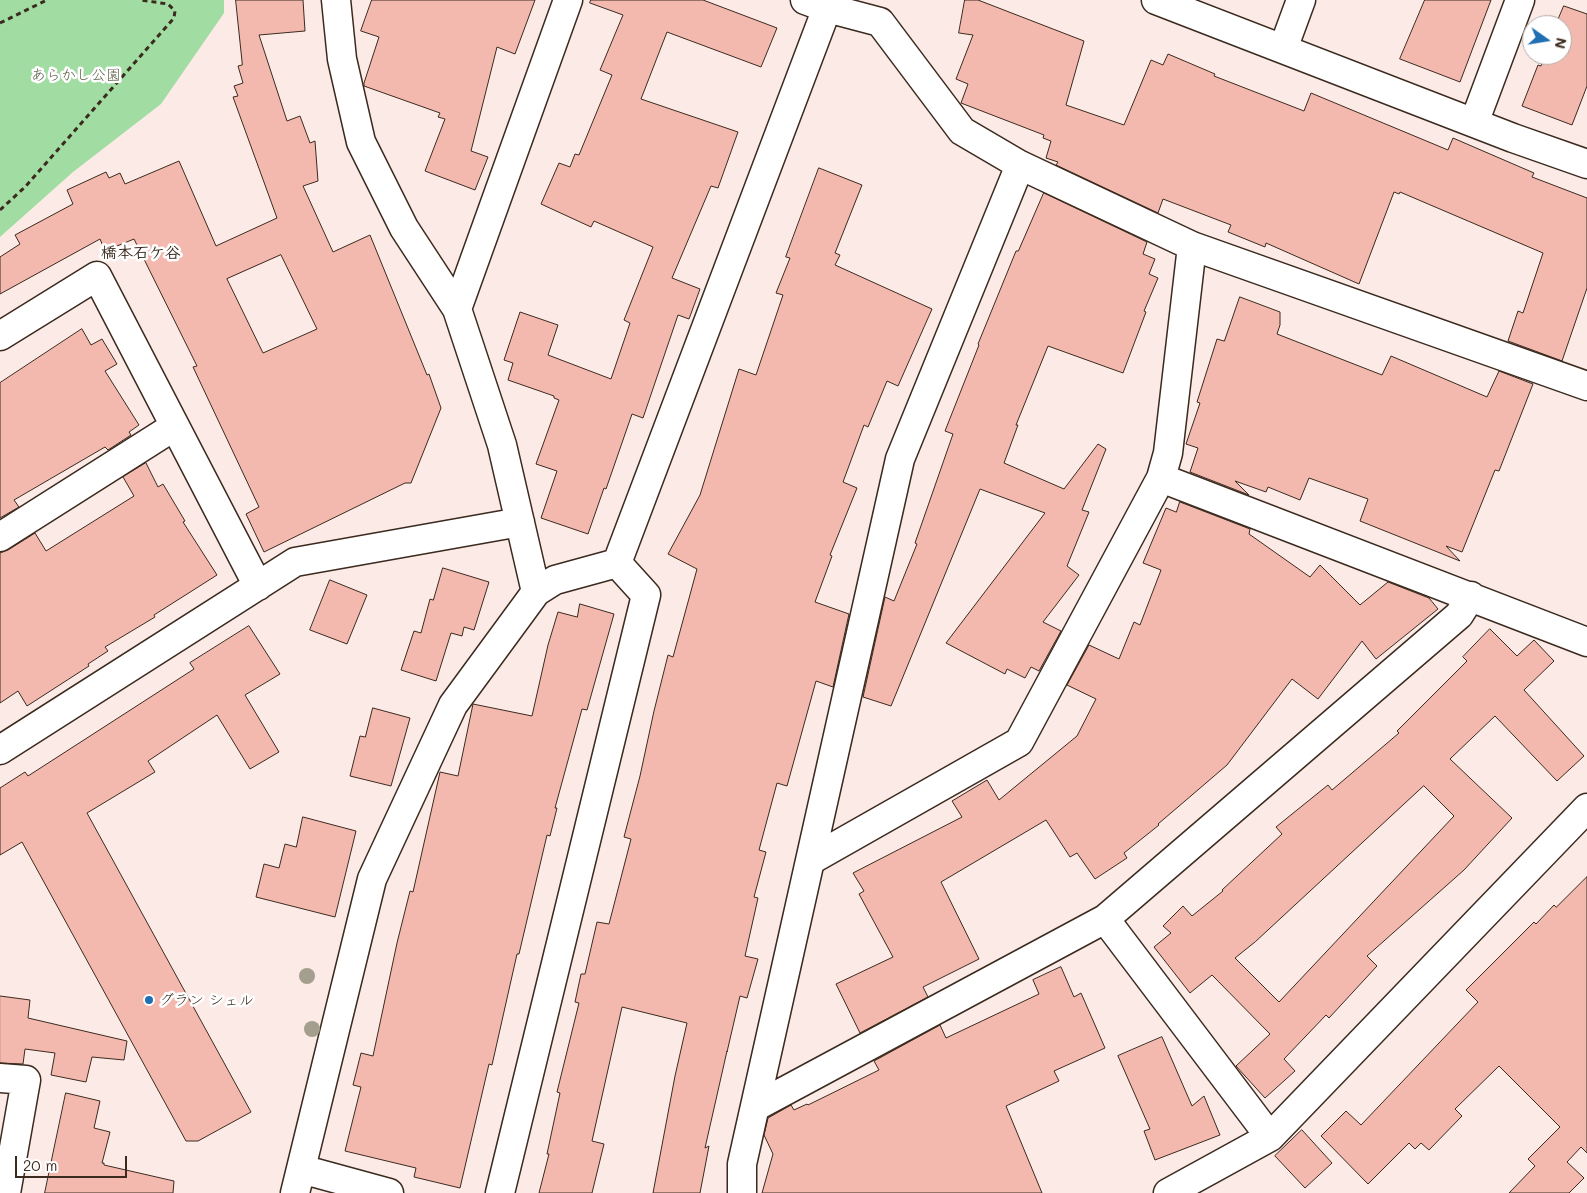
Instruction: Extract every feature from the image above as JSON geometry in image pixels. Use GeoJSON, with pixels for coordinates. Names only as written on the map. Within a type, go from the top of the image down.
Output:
{"type":"FeatureCollection","features":[{"type":"Feature","properties":{"kind":"street"},"geometry":{"type":"LineString","coordinates":[[336,0],[342,59],[361,142],[404,228],[457,309],[502,445],[536,592]]}},
{"type":"Feature","properties":{"kind":"street"},"geometry":{"type":"LineString","coordinates":[[457,309],[568,0]]}},
{"type":"Feature","properties":{"kind":"street"},"geometry":{"type":"LineString","coordinates":[[1156,0],[1474,123],[1587,164]]}},
{"type":"Feature","properties":{"kind":"street"},"geometry":{"type":"LineString","coordinates":[[1283,49],[1301,0]]}},
{"type":"Feature","properties":{"kind":"street"},"geometry":{"type":"LineString","coordinates":[[1474,123],[1520,0]]}},
{"type":"Feature","properties":{"kind":"street"},"geometry":{"type":"LineString","coordinates":[[617,563],[816,4],[885,11],[962,131],[1020,165],[1192,246],[1587,386]]}},
{"type":"Feature","properties":{"kind":"street"},"geometry":{"type":"LineString","coordinates":[[742,1193],[742,1164],[900,459],[1020,165]]}},
{"type":"Feature","properties":{"kind":"street"},"geometry":{"type":"LineString","coordinates":[[811,860],[1019,742],[1161,478],[1168,453],[1192,246]]}},
{"type":"Feature","properties":{"kind":"street"},"geometry":{"type":"LineString","coordinates":[[0,336],[97,276],[258,586]]}},
{"type":"Feature","properties":{"kind":"street"},"geometry":{"type":"LineString","coordinates":[[0,536],[175,426]]}},
{"type":"Feature","properties":{"kind":"street"},"geometry":{"type":"LineString","coordinates":[[1161,478],[1587,642]]}},
{"type":"Feature","properties":{"kind":"street"},"geometry":{"type":"LineString","coordinates":[[0,750],[295,562],[520,522]]}},
{"type":"Feature","properties":{"kind":"street"},"geometry":{"type":"LineString","coordinates":[[390,1193],[298,1181],[372,879],[453,705],[536,592],[555,580],[617,563]]}},
{"type":"Feature","properties":{"kind":"street"},"geometry":{"type":"LineString","coordinates":[[500,1193],[646,595],[617,563]]}},
{"type":"Feature","properties":{"kind":"street"},"geometry":{"type":"LineString","coordinates":[[755,1108],[1105,919],[1459,615],[1471,596]]}},
{"type":"Feature","properties":{"kind":"street"},"geometry":{"type":"LineString","coordinates":[[1168,1193],[1270,1137],[1587,808]]}},
{"type":"Feature","properties":{"kind":"street"},"geometry":{"type":"LineString","coordinates":[[1105,919],[1270,1137]]}},
{"type":"Feature","properties":{"kind":"street"},"geometry":{"type":"LineString","coordinates":[[0,1078],[26,1080],[6,1193]]}},
{"type":"Feature","properties":{"kind":"path"},"geometry":{"type":"LineString","coordinates":[[0,23],[47,0]]}},
{"type":"Feature","properties":{"kind":"path"},"geometry":{"type":"LineString","coordinates":[[0,210],[26,187],[174,18],[175,11],[168,4],[140,0]]}},
{"type":"Feature","properties":{"kind":"green space","name":"あらかし公園"},"geometry":{"type":"Polygon","coordinates":[[[0,0],[224,0],[224,13],[161,104],[73,172],[0,237],[0,0]]]}},
{"type":"Feature","properties":{"kind":"building"},"geometry":{"type":"Polygon","coordinates":[[[236,0],[303,0],[305,31],[259,35],[287,121],[300,116],[310,143],[315,141],[318,181],[303,186],[333,252],[370,235],[427,375],[429,374],[441,408],[411,483],[405,483],[264,552],[246,514],[259,507],[193,367],[197,366],[134,239],[105,251],[100,239],[0,294],[0,257],[20,244],[15,235],[73,204],[67,190],[106,172],[109,178],[120,173],[125,184],[179,161],[216,246],[277,218],[233,97],[238,96],[234,86],[243,83],[238,66],[242,65],[236,0]],[[281,255],[227,279],[263,353],[317,329],[281,255]]]}},
{"type":"Feature","properties":{"kind":"building"},"geometry":{"type":"Polygon","coordinates":[[[372,0],[535,0],[515,54],[497,47],[471,151],[488,157],[475,190],[425,171],[445,119],[438,117],[440,113],[364,86],[379,37],[361,31],[372,0]]]}},
{"type":"Feature","properties":{"kind":"building"},"geometry":{"type":"Polygon","coordinates":[[[591,0],[703,0],[777,28],[761,67],[667,32],[641,99],[738,132],[718,188],[711,186],[672,278],[700,289],[689,319],[678,315],[643,418],[632,414],[588,534],[541,518],[557,471],[536,464],[559,400],[554,398],[554,396],[508,380],[513,363],[504,360],[520,312],[558,325],[548,355],[611,379],[630,323],[624,320],[653,247],[594,221],[591,227],[541,204],[559,163],[570,167],[575,154],[579,155],[612,75],[600,70],[623,15],[590,3],[591,0]]]}},
{"type":"Feature","properties":{"kind":"building"},"geometry":{"type":"Polygon","coordinates":[[[965,0],[978,0],[1084,41],[1066,105],[1124,125],[1151,60],[1163,65],[1168,54],[1215,74],[1214,76],[1304,111],[1311,93],[1448,150],[1453,138],[1534,173],[1532,177],[1587,198],[1587,288],[1562,361],[1508,341],[1518,311],[1523,313],[1543,253],[1400,192],[1399,194],[1394,192],[1359,284],[1266,243],[1265,247],[1228,232],[1231,225],[1163,199],[1158,213],[1056,165],[1058,162],[1046,158],[1051,141],[1043,138],[1044,135],[961,103],[968,84],[956,79],[973,35],[959,33],[965,0]]]}},
{"type":"Feature","properties":{"kind":"building"},"geometry":{"type":"Polygon","coordinates":[[[1425,0],[1491,0],[1460,82],[1400,59],[1425,0]]]}},
{"type":"Feature","properties":{"kind":"building"},"geometry":{"type":"Polygon","coordinates":[[[1564,6],[1587,14],[1587,86],[1572,125],[1522,106],[1538,65],[1572,65],[1572,15],[1560,15],[1564,6]]]}},
{"type":"Feature","properties":{"kind":"building"},"geometry":{"type":"Polygon","coordinates":[[[819,168],[862,185],[835,253],[840,255],[835,265],[932,309],[898,386],[887,381],[868,427],[864,425],[843,482],[857,488],[830,555],[832,556],[815,602],[849,614],[833,687],[816,681],[787,786],[777,783],[759,850],[766,852],[754,897],[758,898],[745,956],[758,959],[747,998],[740,996],[705,1148],[709,1146],[700,1193],[653,1193],[687,1023],[622,1007],[592,1141],[604,1144],[592,1193],[539,1193],[549,1154],[547,1154],[560,1093],[557,1092],[579,1003],[575,1002],[581,974],[585,974],[597,922],[609,924],[631,839],[624,837],[654,711],[668,655],[673,657],[697,569],[668,554],[700,495],[739,369],[756,375],[783,295],[776,293],[790,258],[786,257],[819,168]]]}},
{"type":"Feature","properties":{"kind":"building"},"geometry":{"type":"Polygon","coordinates":[[[1044,193],[1147,242],[1143,254],[1155,259],[1149,274],[1158,278],[1144,311],[1146,312],[1123,373],[1048,346],[1016,425],[1018,425],[1004,463],[1064,489],[1098,444],[1106,449],[1082,510],[1089,512],[1067,566],[1079,575],[1043,622],[1061,631],[1039,671],[1031,667],[1025,678],[1007,669],[1005,674],[946,643],[1045,513],[980,489],[891,706],[863,697],[885,597],[894,601],[917,544],[915,543],[953,434],[945,431],[1016,251],[1018,251],[1044,193]]]}},
{"type":"Feature","properties":{"kind":"building"},"geometry":{"type":"Polygon","coordinates":[[[1240,297],[1280,312],[1280,325],[1277,334],[1382,375],[1391,356],[1487,397],[1499,371],[1533,384],[1499,471],[1495,470],[1462,552],[1446,546],[1460,561],[1360,521],[1368,499],[1309,478],[1300,500],[1268,487],[1266,492],[1235,481],[1249,495],[1190,472],[1198,448],[1186,444],[1200,403],[1197,402],[1217,339],[1224,341],[1240,297]]]}},
{"type":"Feature","properties":{"kind":"building"},"geometry":{"type":"Polygon","coordinates":[[[82,329],[91,345],[102,339],[117,364],[105,371],[139,425],[129,432],[131,435],[108,450],[105,447],[14,500],[19,507],[0,518],[0,383],[82,329]]]}},
{"type":"Feature","properties":{"kind":"building"},"geometry":{"type":"Polygon","coordinates":[[[146,463],[158,487],[163,484],[185,521],[183,522],[217,575],[154,615],[155,617],[105,647],[108,651],[88,664],[89,666],[27,706],[18,691],[0,703],[0,553],[35,533],[46,551],[134,496],[123,477],[146,463]]]}},
{"type":"Feature","properties":{"kind":"building"},"geometry":{"type":"Polygon","coordinates":[[[1180,502],[1250,529],[1249,534],[1310,577],[1320,565],[1360,605],[1388,582],[1429,598],[1438,609],[1376,659],[1362,641],[1318,699],[1292,679],[1227,765],[1124,853],[1127,858],[1095,879],[1077,853],[1070,857],[1046,820],[941,882],[979,959],[923,987],[928,997],[860,1033],[836,984],[893,957],[859,894],[864,891],[853,873],[962,817],[952,801],[987,780],[999,800],[1077,736],[1096,699],[1067,685],[1089,645],[1119,659],[1134,622],[1140,625],[1161,570],[1143,563],[1166,508],[1176,512],[1180,502]]]}},
{"type":"Feature","properties":{"kind":"building"},"geometry":{"type":"Polygon","coordinates":[[[443,568],[489,582],[474,630],[464,627],[462,636],[451,633],[436,681],[401,670],[414,631],[421,633],[430,599],[433,600],[443,568]]]}},
{"type":"Feature","properties":{"kind":"building"},"geometry":{"type":"Polygon","coordinates":[[[330,580],[367,595],[347,644],[310,630],[330,580]]]}},
{"type":"Feature","properties":{"kind":"building"},"geometry":{"type":"Polygon","coordinates":[[[580,604],[614,614],[587,710],[582,709],[555,808],[557,808],[550,836],[547,835],[519,954],[517,954],[492,1065],[489,1064],[460,1188],[414,1177],[416,1168],[345,1151],[361,1087],[353,1085],[361,1053],[373,1056],[397,943],[410,891],[413,892],[440,772],[458,776],[473,704],[532,716],[548,645],[558,612],[577,617],[580,604]]]}},
{"type":"Feature","properties":{"kind":"building"},"geometry":{"type":"Polygon","coordinates":[[[249,626],[280,674],[245,695],[279,752],[250,769],[217,715],[148,761],[155,772],[87,813],[251,1112],[198,1141],[186,1141],[22,842],[0,855],[0,788],[25,772],[28,776],[194,669],[190,663],[249,626]]]}},
{"type":"Feature","properties":{"kind":"building"},"geometry":{"type":"Polygon","coordinates":[[[1490,629],[1517,656],[1534,640],[1554,661],[1524,690],[1584,756],[1557,781],[1495,716],[1450,759],[1512,818],[1464,870],[1367,956],[1377,966],[1329,1018],[1326,1015],[1284,1059],[1295,1071],[1265,1098],[1236,1066],[1270,1034],[1212,975],[1190,993],[1154,947],[1171,933],[1163,926],[1183,906],[1192,916],[1223,891],[1282,834],[1276,827],[1328,785],[1332,790],[1399,733],[1397,731],[1467,661],[1463,657],[1490,629]],[[1424,786],[1255,942],[1235,958],[1279,1002],[1454,816],[1424,786]]]}},
{"type":"Feature","properties":{"kind":"building"},"geometry":{"type":"Polygon","coordinates":[[[373,708],[410,718],[391,786],[350,776],[360,736],[365,737],[373,708]]]}},
{"type":"Feature","properties":{"kind":"building"},"geometry":{"type":"Polygon","coordinates":[[[303,817],[356,831],[335,917],[256,897],[264,864],[279,868],[285,844],[296,847],[303,817]]]}},
{"type":"Feature","properties":{"kind":"building"},"geometry":{"type":"Polygon","coordinates":[[[1587,877],[1587,1153],[1581,1147],[1567,1162],[1584,1178],[1569,1193],[1509,1193],[1535,1166],[1528,1159],[1560,1127],[1499,1066],[1455,1109],[1462,1116],[1429,1150],[1421,1143],[1415,1149],[1409,1143],[1368,1184],[1321,1136],[1346,1111],[1361,1125],[1478,1002],[1466,990],[1534,922],[1536,924],[1554,905],[1556,907],[1587,877]]]}},
{"type":"Feature","properties":{"kind":"building"},"geometry":{"type":"Polygon","coordinates":[[[1061,967],[1074,997],[1081,993],[1105,1048],[1054,1071],[1059,1081],[1006,1106],[1042,1193],[762,1193],[773,1154],[764,1135],[768,1118],[791,1105],[794,1110],[808,1105],[879,1070],[874,1061],[940,1025],[946,1038],[1039,994],[1033,980],[1061,967]]]}},
{"type":"Feature","properties":{"kind":"building"},"geometry":{"type":"Polygon","coordinates":[[[0,996],[30,1000],[28,1018],[127,1041],[124,1060],[92,1057],[86,1082],[51,1075],[55,1053],[25,1049],[23,1064],[0,1063],[0,996]]]}},
{"type":"Feature","properties":{"kind":"building"},"geometry":{"type":"Polygon","coordinates":[[[1162,1037],[1192,1106],[1204,1096],[1220,1135],[1155,1160],[1144,1131],[1150,1129],[1118,1056],[1162,1037]]]}},
{"type":"Feature","properties":{"kind":"building"},"geometry":{"type":"Polygon","coordinates":[[[66,1093],[100,1101],[94,1128],[110,1132],[102,1163],[104,1165],[174,1181],[173,1193],[45,1193],[66,1093]]]}},
{"type":"Feature","properties":{"kind":"building"},"geometry":{"type":"Polygon","coordinates":[[[1302,1130],[1332,1163],[1305,1188],[1275,1156],[1302,1130]]]}},
{"type":"Feature","properties":{"kind":"place","name":"グラン シェル"},"geometry":{"type":"Point","coordinates":[149,1000]}},
{"type":"Feature","properties":{"kind":"district","name":"橋本石ケ谷"},"geometry":{"type":"Point","coordinates":[141,253]}}]}
